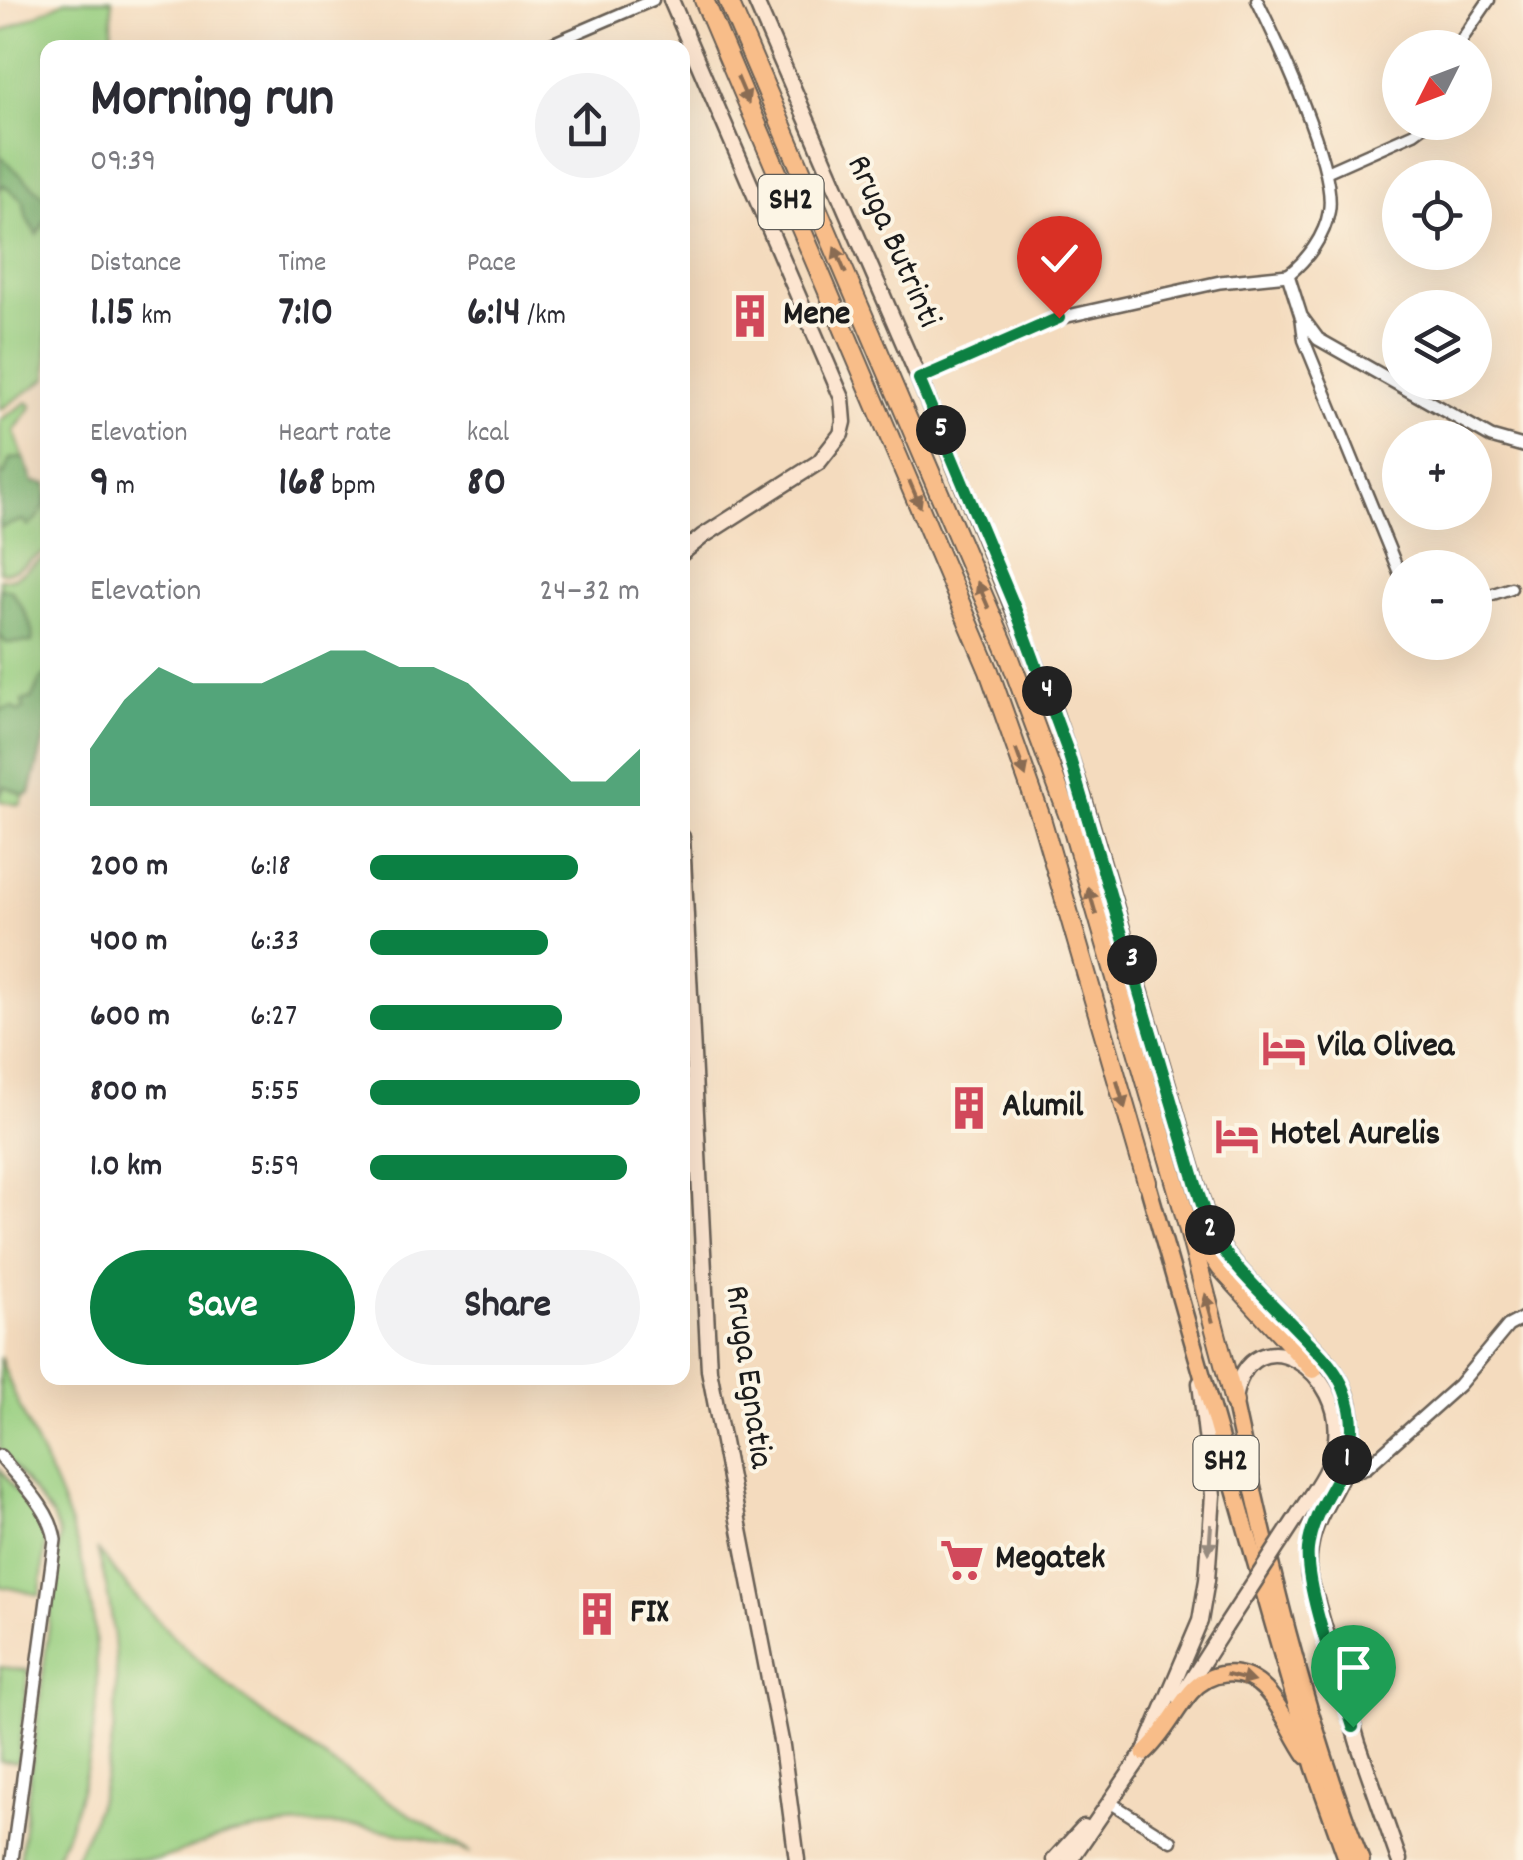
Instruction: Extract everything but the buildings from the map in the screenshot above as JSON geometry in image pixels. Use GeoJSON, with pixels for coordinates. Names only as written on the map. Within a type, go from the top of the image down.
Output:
{"type":"FeatureCollection","features":[{"type":"Feature","properties":{"kind":"highway","name":"SH2"},"geometry":{"type":"LineString","coordinates":[[704,0],[988,671],[1040,818],[1314,1767],[1347,1860]]}},
{"type":"Feature","properties":{"kind":"highway","name":"SH2"},"geometry":{"type":"LineString","coordinates":[[728,0],[1016,674],[1068,816],[1182,1208],[1234,1402],[1267,1556],[1330,1770],[1361,1860]]}},
{"type":"Feature","properties":{"kind":"highway"},"geometry":{"type":"LineString","coordinates":[[1182,1208],[1206,1236],[1221,1268],[1313,1370]]}},
{"type":"Feature","properties":{"kind":"highway"},"geometry":{"type":"LineString","coordinates":[[1144,1753],[1160,1739],[1199,1684],[1218,1674],[1238,1674],[1268,1693],[1314,1767]]}},
{"type":"Feature","properties":{"kind":"main road"},"geometry":{"type":"LineString","coordinates":[[672,0],[689,40]]}},
{"type":"Feature","properties":{"kind":"main road","name":"Rruga Butrinti"},"geometry":{"type":"LineString","coordinates":[[755,0],[919,379],[1050,700],[1083,796],[1181,1133],[1206,1236]]}},
{"type":"Feature","properties":{"kind":"main road"},"geometry":{"type":"LineString","coordinates":[[690,42],[842,398],[844,422],[835,446],[819,462],[690,547]]}},
{"type":"Feature","properties":{"kind":"main road","name":"Rruga Egnatia"},"geometry":{"type":"LineString","coordinates":[[690,994],[709,1370],[782,1746],[796,1860]]}},
{"type":"Feature","properties":{"kind":"main road"},"geometry":{"type":"LineString","coordinates":[[1206,1236],[1322,1356],[1341,1381],[1349,1402],[1352,1427],[1344,1468],[1314,1524],[1308,1547],[1310,1576],[1358,1743],[1399,1860]]}},
{"type":"Feature","properties":{"kind":"main road"},"geometry":{"type":"LineString","coordinates":[[1070,1860],[1325,1473],[1337,1433],[1328,1390],[1313,1370],[1287,1355],[1265,1356],[1242,1375],[1234,1402]]}},
{"type":"Feature","properties":{"kind":"main road"},"geometry":{"type":"LineString","coordinates":[[1144,1753],[1200,1621],[1207,1580],[1213,1495],[1200,1372]]}},
{"type":"Feature","properties":{"kind":"main road"},"geometry":{"type":"LineString","coordinates":[[1054,1860],[1110,1803]]}},
{"type":"Feature","properties":{"kind":"street"},"geometry":{"type":"LineString","coordinates":[[560,40],[653,0]]}},
{"type":"Feature","properties":{"kind":"street"},"geometry":{"type":"LineString","coordinates":[[919,379],[1059,318],[1220,282],[1288,275],[1302,264],[1323,229],[1330,197],[1326,172],[1288,66],[1258,0]]}},
{"type":"Feature","properties":{"kind":"street"},"geometry":{"type":"LineString","coordinates":[[1468,30],[1489,0]]}},
{"type":"Feature","properties":{"kind":"street"},"geometry":{"type":"LineString","coordinates":[[1326,172],[1398,140]]}},
{"type":"Feature","properties":{"kind":"street"},"geometry":{"type":"LineString","coordinates":[[1288,275],[1304,340],[1390,550]]}},
{"type":"Feature","properties":{"kind":"street"},"geometry":{"type":"LineString","coordinates":[[1301,316],[1308,329],[1332,349],[1490,437],[1523,446]]}},
{"type":"Feature","properties":{"kind":"street"},"geometry":{"type":"LineString","coordinates":[[1492,594],[1511,588]]}},
{"type":"Feature","properties":{"kind":"street"},"geometry":{"type":"LineString","coordinates":[[1344,1468],[1353,1472],[1367,1467],[1459,1384],[1508,1326],[1523,1318]]}},
{"type":"Feature","properties":{"kind":"street"},"geometry":{"type":"LineString","coordinates":[[0,1456],[47,1516],[54,1540],[12,1860]]}},
{"type":"Feature","properties":{"kind":"street"},"geometry":{"type":"LineString","coordinates":[[1110,1803],[1171,1841]]}},
{"type":"Feature","properties":{"kind":"green space"},"geometry":{"type":"Polygon","coordinates":[[[67,0],[112,0],[112,40],[40,40],[40,383],[0,410],[0,33],[67,0]]]}},
{"type":"Feature","properties":{"kind":"green space"},"geometry":{"type":"Polygon","coordinates":[[[0,156],[40,193],[37,235],[27,219],[23,201],[4,185],[0,189],[0,156]]]}},
{"type":"Feature","properties":{"kind":"green space"},"geometry":{"type":"Polygon","coordinates":[[[27,402],[32,406],[14,431],[32,482],[40,483],[40,555],[7,572],[0,572],[0,420],[27,402]]]}},
{"type":"Feature","properties":{"kind":"green space"},"geometry":{"type":"Polygon","coordinates":[[[24,458],[33,482],[40,483],[40,514],[28,526],[23,520],[0,528],[0,475],[4,475],[10,459],[24,458]]]}},
{"type":"Feature","properties":{"kind":"green space"},"geometry":{"type":"Polygon","coordinates":[[[40,561],[40,755],[30,793],[20,805],[0,801],[0,579],[14,578],[40,561]]]}},
{"type":"Feature","properties":{"kind":"green space"},"geometry":{"type":"Polygon","coordinates":[[[0,588],[11,590],[23,608],[32,642],[6,643],[0,635],[0,588]]]}},
{"type":"Feature","properties":{"kind":"green space"},"geometry":{"type":"Polygon","coordinates":[[[40,680],[40,755],[30,793],[24,795],[4,786],[0,797],[0,710],[12,707],[19,712],[24,709],[22,701],[32,698],[40,680]]]}},
{"type":"Feature","properties":{"kind":"green space"},"geometry":{"type":"Polygon","coordinates":[[[0,1357],[76,1543],[95,1634],[94,1725],[73,1815],[55,1860],[20,1860],[60,1536],[52,1516],[0,1449],[0,1357]]]}},
{"type":"Feature","properties":{"kind":"green space"},"geometry":{"type":"Polygon","coordinates":[[[0,1469],[44,1529],[40,1595],[0,1586],[0,1469]]]}},
{"type":"Feature","properties":{"kind":"green space"},"geometry":{"type":"Polygon","coordinates":[[[97,1549],[178,1641],[269,1719],[471,1853],[384,1830],[299,1825],[228,1835],[158,1859],[74,1860],[103,1785],[115,1707],[113,1627],[97,1549]]]}},
{"type":"Feature","properties":{"kind":"green space"},"geometry":{"type":"Polygon","coordinates":[[[0,1667],[28,1670],[18,1762],[0,1761],[0,1667]]]}},
{"type":"Feature","properties":{"kind":"place","name":"Mene"},"geometry":{"type":"Point","coordinates":[750,316]}},
{"type":"Feature","properties":{"kind":"place","name":"Vila Olivea"},"geometry":{"type":"Point","coordinates":[1284,1048]}},
{"type":"Feature","properties":{"kind":"place","name":"Alumil"},"geometry":{"type":"Point","coordinates":[969,1108]}},
{"type":"Feature","properties":{"kind":"place","name":"Hotel Aurelis"},"geometry":{"type":"Point","coordinates":[1237,1136]}},
{"type":"Feature","properties":{"kind":"place","name":"Megatek"},"geometry":{"type":"Point","coordinates":[962,1560]}},
{"type":"Feature","properties":{"kind":"place","name":"FIX"},"geometry":{"type":"Point","coordinates":[597,1614]}},
{"type":"Feature","properties":{"kind":"route"},"geometry":{"type":"LineString","coordinates":[[1059,318],[919,379],[1015,608],[1068,752],[1210,1232],[1334,1370],[1349,1402],[1350,1449],[1314,1524],[1308,1558],[1315,1598],[1353,1727]]}}]}
